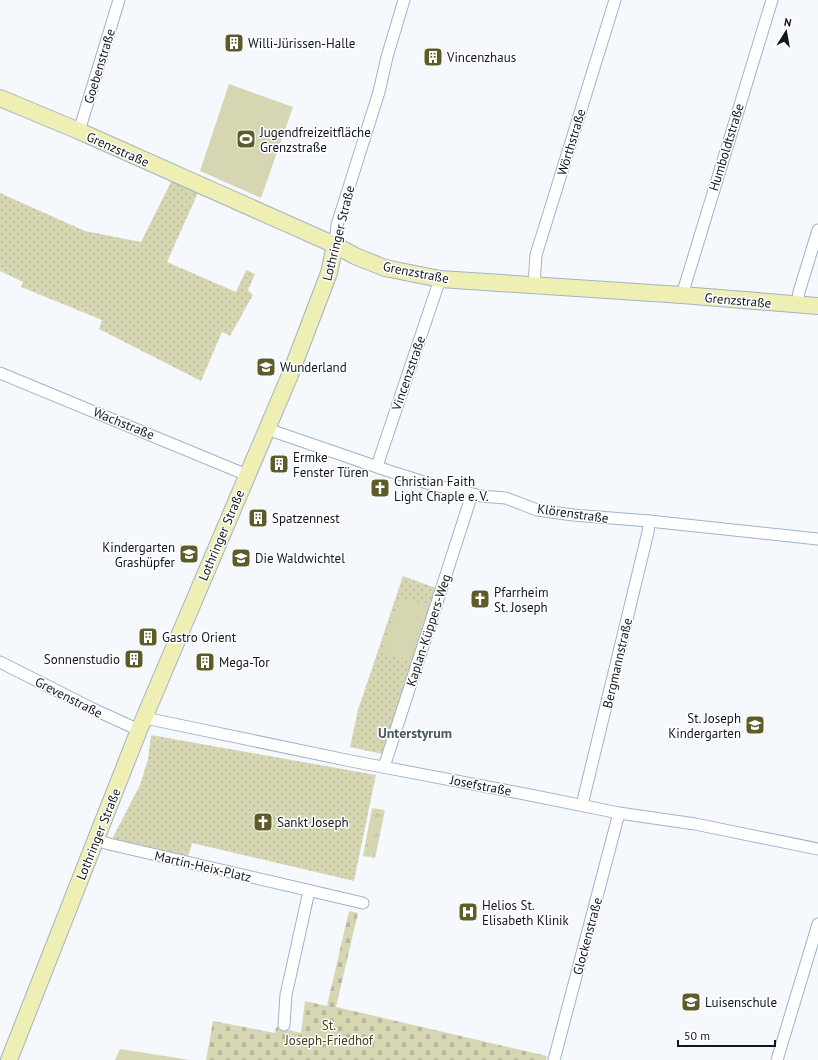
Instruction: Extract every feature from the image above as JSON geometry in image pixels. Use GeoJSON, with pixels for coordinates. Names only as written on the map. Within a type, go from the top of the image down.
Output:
{"type":"FeatureCollection","features":[{"type":"Feature","properties":{"kind":"street","name":"Goebenstraße"},"geometry":{"type":"LineString","coordinates":[[79,132],[119,0]]}},
{"type":"Feature","properties":{"kind":"street","name":"Lothringer Straße"},"geometry":{"type":"LineString","coordinates":[[8,1060],[142,724],[276,410],[322,293],[329,273],[335,245],[337,225],[379,92],[404,0]]}},
{"type":"Feature","properties":{"kind":"street","name":"Wörthstraße"},"geometry":{"type":"LineString","coordinates":[[534,284],[536,255],[615,0]]}},
{"type":"Feature","properties":{"kind":"street","name":"Humboldtstraße"},"geometry":{"type":"LineString","coordinates":[[682,295],[772,0]]}},
{"type":"Feature","properties":{"kind":"street","name":"Grenzstraße"},"geometry":{"type":"LineString","coordinates":[[0,98],[385,268],[440,279],[534,284],[818,306]]}},
{"type":"Feature","properties":{"kind":"street"},"geometry":{"type":"LineString","coordinates":[[797,305],[799,292],[818,230]]}},
{"type":"Feature","properties":{"kind":"street","name":"Vincenzstraße"},"geometry":{"type":"LineString","coordinates":[[377,466],[440,279]]}},
{"type":"Feature","properties":{"kind":"street","name":"Wachstraße"},"geometry":{"type":"LineString","coordinates":[[0,373],[247,475]]}},
{"type":"Feature","properties":{"kind":"street","name":"Klörenstraße"},"geometry":{"type":"LineString","coordinates":[[267,429],[430,484],[488,497],[506,498],[533,509],[553,513],[649,521],[818,539]]}},
{"type":"Feature","properties":{"kind":"street","name":"Kaplan-Küppers-Weg"},"geometry":{"type":"LineString","coordinates":[[384,767],[472,494]]}},
{"type":"Feature","properties":{"kind":"street","name":"Bergmannstraße"},"geometry":{"type":"LineString","coordinates":[[582,804],[619,656],[648,532],[649,521]]}},
{"type":"Feature","properties":{"kind":"street","name":"Grevenstraße"},"geometry":{"type":"LineString","coordinates":[[0,662],[99,712],[142,724]]}},
{"type":"Feature","properties":{"kind":"street","name":"Josefstraße"},"geometry":{"type":"LineString","coordinates":[[142,724],[384,767],[582,804],[619,813],[696,824],[818,849]]}},
{"type":"Feature","properties":{"kind":"street","name":"Glockenstraße"},"geometry":{"type":"LineString","coordinates":[[554,1060],[619,813]]}},
{"type":"Feature","properties":{"kind":"street","name":"Martin-Heix-Platz"},"geometry":{"type":"LineString","coordinates":[[96,840],[363,903]]}},
{"type":"Feature","properties":{"kind":"street"},"geometry":{"type":"LineString","coordinates":[[284,1025],[286,995],[310,891]]}},
{"type":"Feature","properties":{"kind":"street"},"geometry":{"type":"LineString","coordinates":[[777,1060],[818,924]]}},
{"type":"Feature","properties":{"kind":"green space","name":"Jugendfreizeitfläche Grenzstraße"},"geometry":{"type":"Polygon","coordinates":[[[229,84],[293,107],[261,198],[200,171],[229,84]]]}},
{"type":"Feature","properties":{"kind":"green space"},"geometry":{"type":"Polygon","coordinates":[[[175,174],[201,186],[167,262],[236,292],[246,270],[255,274],[248,290],[253,295],[230,336],[222,332],[201,381],[99,329],[102,320],[21,287],[23,282],[0,271],[0,193],[85,231],[141,242],[175,174]]]}},
{"type":"Feature","properties":{"kind":"green space"},"geometry":{"type":"Polygon","coordinates":[[[403,576],[436,588],[382,754],[350,747],[358,710],[403,576]]]}},
{"type":"Feature","properties":{"kind":"green space"},"geometry":{"type":"Polygon","coordinates":[[[401,597],[429,606],[410,661],[382,652],[401,597]]]}},
{"type":"Feature","properties":{"kind":"green space"},"geometry":{"type":"Polygon","coordinates":[[[151,735],[376,775],[354,881],[192,843],[188,857],[112,839],[140,785],[148,759],[151,735]]]}},
{"type":"Feature","properties":{"kind":"green space"},"geometry":{"type":"Polygon","coordinates":[[[372,808],[385,810],[375,858],[363,856],[372,808]]]}},
{"type":"Feature","properties":{"kind":"green space","name":"St. Joseph-Friedhof"},"geometry":{"type":"Polygon","coordinates":[[[349,911],[358,913],[336,1007],[547,1056],[546,1060],[206,1060],[213,1021],[275,1033],[276,1027],[301,1033],[305,1001],[327,1006],[349,911]]]}},
{"type":"Feature","properties":{"kind":"green space"},"geometry":{"type":"Polygon","coordinates":[[[120,1049],[190,1060],[115,1060],[120,1049]]]}},
{"type":"Feature","properties":{"kind":"place","name":"Willi-Jürissen-Halle"},"geometry":{"type":"Point","coordinates":[234,43]}},
{"type":"Feature","properties":{"kind":"place","name":"Vincenzhaus"},"geometry":{"type":"Point","coordinates":[433,57]}},
{"type":"Feature","properties":{"kind":"place","name":"Jugendfreizeitfläche Grenzstraße"},"geometry":{"type":"Point","coordinates":[246,139]}},
{"type":"Feature","properties":{"kind":"place","name":"Wunderland"},"geometry":{"type":"Point","coordinates":[266,367]}},
{"type":"Feature","properties":{"kind":"place","name":"Ermke Fenster Türen"},"geometry":{"type":"Point","coordinates":[279,464]}},
{"type":"Feature","properties":{"kind":"place","name":"Christian Faith Light Chaple e. V."},"geometry":{"type":"Point","coordinates":[380,488]}},
{"type":"Feature","properties":{"kind":"place","name":"Spatzennest"},"geometry":{"type":"Point","coordinates":[258,518]}},
{"type":"Feature","properties":{"kind":"place","name":"Kindergarten Grashüpfer"},"geometry":{"type":"Point","coordinates":[189,554]}},
{"type":"Feature","properties":{"kind":"place","name":"Die Waldwichtel"},"geometry":{"type":"Point","coordinates":[241,558]}},
{"type":"Feature","properties":{"kind":"place","name":"Pfarrheim St. Joseph"},"geometry":{"type":"Point","coordinates":[480,599]}},
{"type":"Feature","properties":{"kind":"place","name":"Gastro Orient"},"geometry":{"type":"Point","coordinates":[148,637]}},
{"type":"Feature","properties":{"kind":"place","name":"Sonnenstudio"},"geometry":{"type":"Point","coordinates":[134,659]}},
{"type":"Feature","properties":{"kind":"place","name":"Mega-Tor"},"geometry":{"type":"Point","coordinates":[205,662]}},
{"type":"Feature","properties":{"kind":"place","name":"St. Joseph Kindergarten"},"geometry":{"type":"Point","coordinates":[755,725]}},
{"type":"Feature","properties":{"kind":"place","name":"Sankt Joseph"},"geometry":{"type":"Point","coordinates":[263,822]}},
{"type":"Feature","properties":{"kind":"place","name":"Helios St. Elisabeth Klinik"},"geometry":{"type":"Point","coordinates":[468,912]}},
{"type":"Feature","properties":{"kind":"place","name":"Luisenschule"},"geometry":{"type":"Point","coordinates":[691,1002]}},
{"type":"Feature","properties":{"kind":"district","name":"Unterstyrum"},"geometry":{"type":"Point","coordinates":[415,733]}}]}
